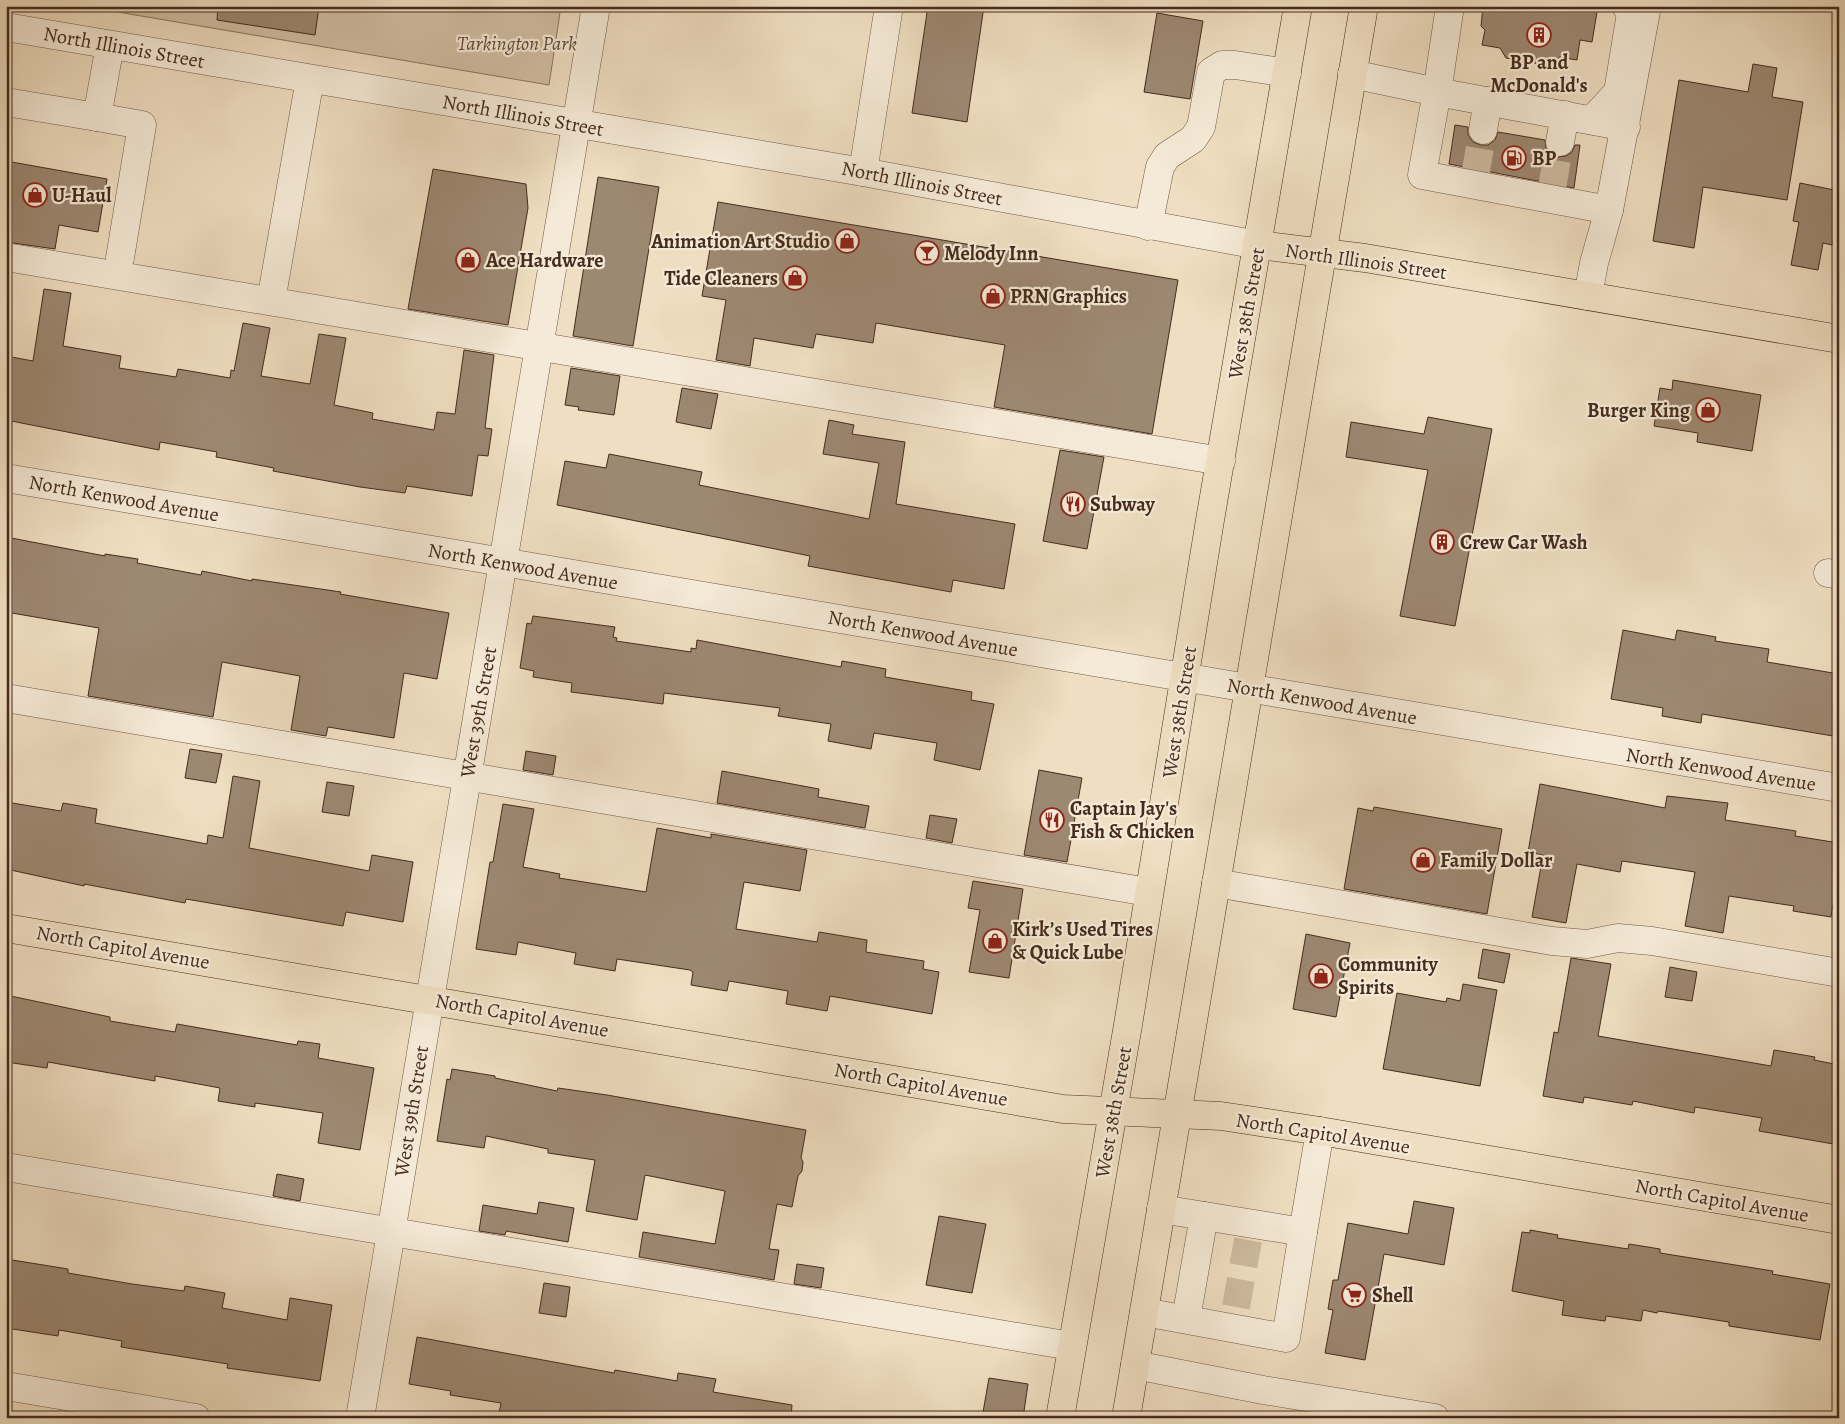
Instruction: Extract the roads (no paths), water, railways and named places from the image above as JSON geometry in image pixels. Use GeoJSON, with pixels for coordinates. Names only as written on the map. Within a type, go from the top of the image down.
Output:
{"type":"FeatureCollection","features":[{"type":"Feature","properties":{"kind":"main road","name":"West 38th Street"},"geometry":{"type":"LineString","coordinates":[[1060,1418],[1298,6]]}},
{"type":"Feature","properties":{"kind":"main road"},"geometry":{"type":"LineString","coordinates":[[1126,1418],[1364,6]]}},
{"type":"Feature","properties":{"kind":"main road","name":"North Illinois Street"},"geometry":{"type":"LineString","coordinates":[[1258,245],[1323,253],[1839,339]]}},
{"type":"Feature","properties":{"kind":"main road","name":"North Capitol Avenue"},"geometry":{"type":"LineString","coordinates":[[6,928],[1063,1109],[1221,1116],[1320,1131],[1839,1220]]}},
{"type":"Feature","properties":{"kind":"street","name":"West 39th Street"},"geometry":{"type":"LineString","coordinates":[[360,1418],[596,6]]}},
{"type":"Feature","properties":{"kind":"street"},"geometry":{"type":"LineString","coordinates":[[863,172],[889,6]]}},
{"type":"Feature","properties":{"kind":"street"},"geometry":{"type":"LineString","coordinates":[[1450,6],[1422,175],[1474,180],[1551,194],[1609,210]]}},
{"type":"Feature","properties":{"kind":"street"},"geometry":{"type":"LineString","coordinates":[[1592,120],[1618,92],[1631,13],[1626,6]]}},
{"type":"Feature","properties":{"kind":"street"},"geometry":{"type":"LineString","coordinates":[[1588,296],[1594,263],[1609,210],[1626,127],[1647,6]]}},
{"type":"Feature","properties":{"kind":"street","name":"North Illinois Street"},"geometry":{"type":"LineString","coordinates":[[6,26],[863,172],[1258,245]]}},
{"type":"Feature","properties":{"kind":"street"},"geometry":{"type":"LineString","coordinates":[[97,117],[110,45]]}},
{"type":"Feature","properties":{"kind":"street"},"geometry":{"type":"LineString","coordinates":[[1148,226],[1160,167],[1167,156],[1193,139],[1201,127],[1211,72],[1222,65],[1235,65],[1288,73]]}},
{"type":"Feature","properties":{"kind":"street"},"geometry":{"type":"LineString","coordinates":[[1352,74],[1437,92],[1626,127]]}},
{"type":"Feature","properties":{"kind":"street"},"geometry":{"type":"LineString","coordinates":[[271,301],[310,79]]}},
{"type":"Feature","properties":{"kind":"street"},"geometry":{"type":"LineString","coordinates":[[1483,130],[1488,101]]}},
{"type":"Feature","properties":{"kind":"street"},"geometry":{"type":"LineString","coordinates":[[6,102],[142,125],[120,258]]}},
{"type":"Feature","properties":{"kind":"street"},"geometry":{"type":"LineString","coordinates":[[1560,142],[1566,115]]}},
{"type":"Feature","properties":{"kind":"street"},"geometry":{"type":"LineString","coordinates":[[6,257],[1221,461]]}},
{"type":"Feature","properties":{"kind":"street","name":"North Kenwood Avenue"},"geometry":{"type":"LineString","coordinates":[[6,478],[1839,788]]}},
{"type":"Feature","properties":{"kind":"street"},"geometry":{"type":"LineString","coordinates":[[6,698],[1148,892]]}},
{"type":"Feature","properties":{"kind":"street"},"geometry":{"type":"LineString","coordinates":[[1216,883],[1552,941],[1587,944],[1618,938],[1652,941],[1839,974]]}},
{"type":"Feature","properties":{"kind":"street"},"geometry":{"type":"LineString","coordinates":[[1144,1312],[1186,1319],[1234,1317],[1286,1338],[1320,1131]]}},
{"type":"Feature","properties":{"kind":"street"},"geometry":{"type":"LineString","coordinates":[[6,1167],[1071,1346]]}},
{"type":"Feature","properties":{"kind":"street"},"geometry":{"type":"LineString","coordinates":[[1161,1210],[1204,1216],[1249,1231],[1302,1232]]}},
{"type":"Feature","properties":{"kind":"street"},"geometry":{"type":"LineString","coordinates":[[1186,1319],[1204,1216]]}},
{"type":"Feature","properties":{"kind":"street"},"geometry":{"type":"LineString","coordinates":[[1135,1365],[1263,1390],[1435,1418]]}},
{"type":"Feature","properties":{"kind":"street"},"geometry":{"type":"LineString","coordinates":[[6,1386],[196,1418]]}},
{"type":"Feature","properties":{"kind":"tunnel"},"geometry":{"type":"LineString","coordinates":[[1475,176],[1483,130]]}},
{"type":"Feature","properties":{"kind":"tunnel"},"geometry":{"type":"LineString","coordinates":[[1552,188],[1560,142]]}},
{"type":"Feature","properties":{"kind":"tunnel"},"geometry":{"type":"LineString","coordinates":[[1236,1307],[1248,1240]]}},
{"type":"Feature","properties":{"kind":"place","name":"BP and McDonald's"},"geometry":{"type":"Point","coordinates":[1539,35]}},
{"type":"Feature","properties":{"kind":"place","name":"BP"},"geometry":{"type":"Point","coordinates":[1514,158]}},
{"type":"Feature","properties":{"kind":"place","name":"U-Haul"},"geometry":{"type":"Point","coordinates":[35,195]}},
{"type":"Feature","properties":{"kind":"place","name":"Animation Art Studio"},"geometry":{"type":"Point","coordinates":[847,241]}},
{"type":"Feature","properties":{"kind":"place","name":"Melody Inn"},"geometry":{"type":"Point","coordinates":[927,253]}},
{"type":"Feature","properties":{"kind":"place","name":"Ace Hardware"},"geometry":{"type":"Point","coordinates":[468,260]}},
{"type":"Feature","properties":{"kind":"place","name":"Tide Cleaners"},"geometry":{"type":"Point","coordinates":[795,278]}},
{"type":"Feature","properties":{"kind":"place","name":"PRN Graphics"},"geometry":{"type":"Point","coordinates":[993,296]}},
{"type":"Feature","properties":{"kind":"place","name":"Burger King"},"geometry":{"type":"Point","coordinates":[1708,410]}},
{"type":"Feature","properties":{"kind":"place","name":"Subway"},"geometry":{"type":"Point","coordinates":[1073,504]}},
{"type":"Feature","properties":{"kind":"place","name":"Crew Car Wash"},"geometry":{"type":"Point","coordinates":[1442,542]}},
{"type":"Feature","properties":{"kind":"place","name":"Captain Jay's Fish & Chicken"},"geometry":{"type":"Point","coordinates":[1052,820]}},
{"type":"Feature","properties":{"kind":"place","name":"Family Dollar"},"geometry":{"type":"Point","coordinates":[1423,860]}},
{"type":"Feature","properties":{"kind":"place","name":"Kirk’s Used Tires & Quick Lube"},"geometry":{"type":"Point","coordinates":[995,941]}},
{"type":"Feature","properties":{"kind":"place","name":"Community Spirits"},"geometry":{"type":"Point","coordinates":[1321,976]}},
{"type":"Feature","properties":{"kind":"place","name":"Shell"},"geometry":{"type":"Point","coordinates":[1354,1295]}},
{"type":"Feature","properties":{"kind":"park label","name":"Tarkington Park"},"geometry":{"type":"Point","coordinates":[517,43]}}]}
